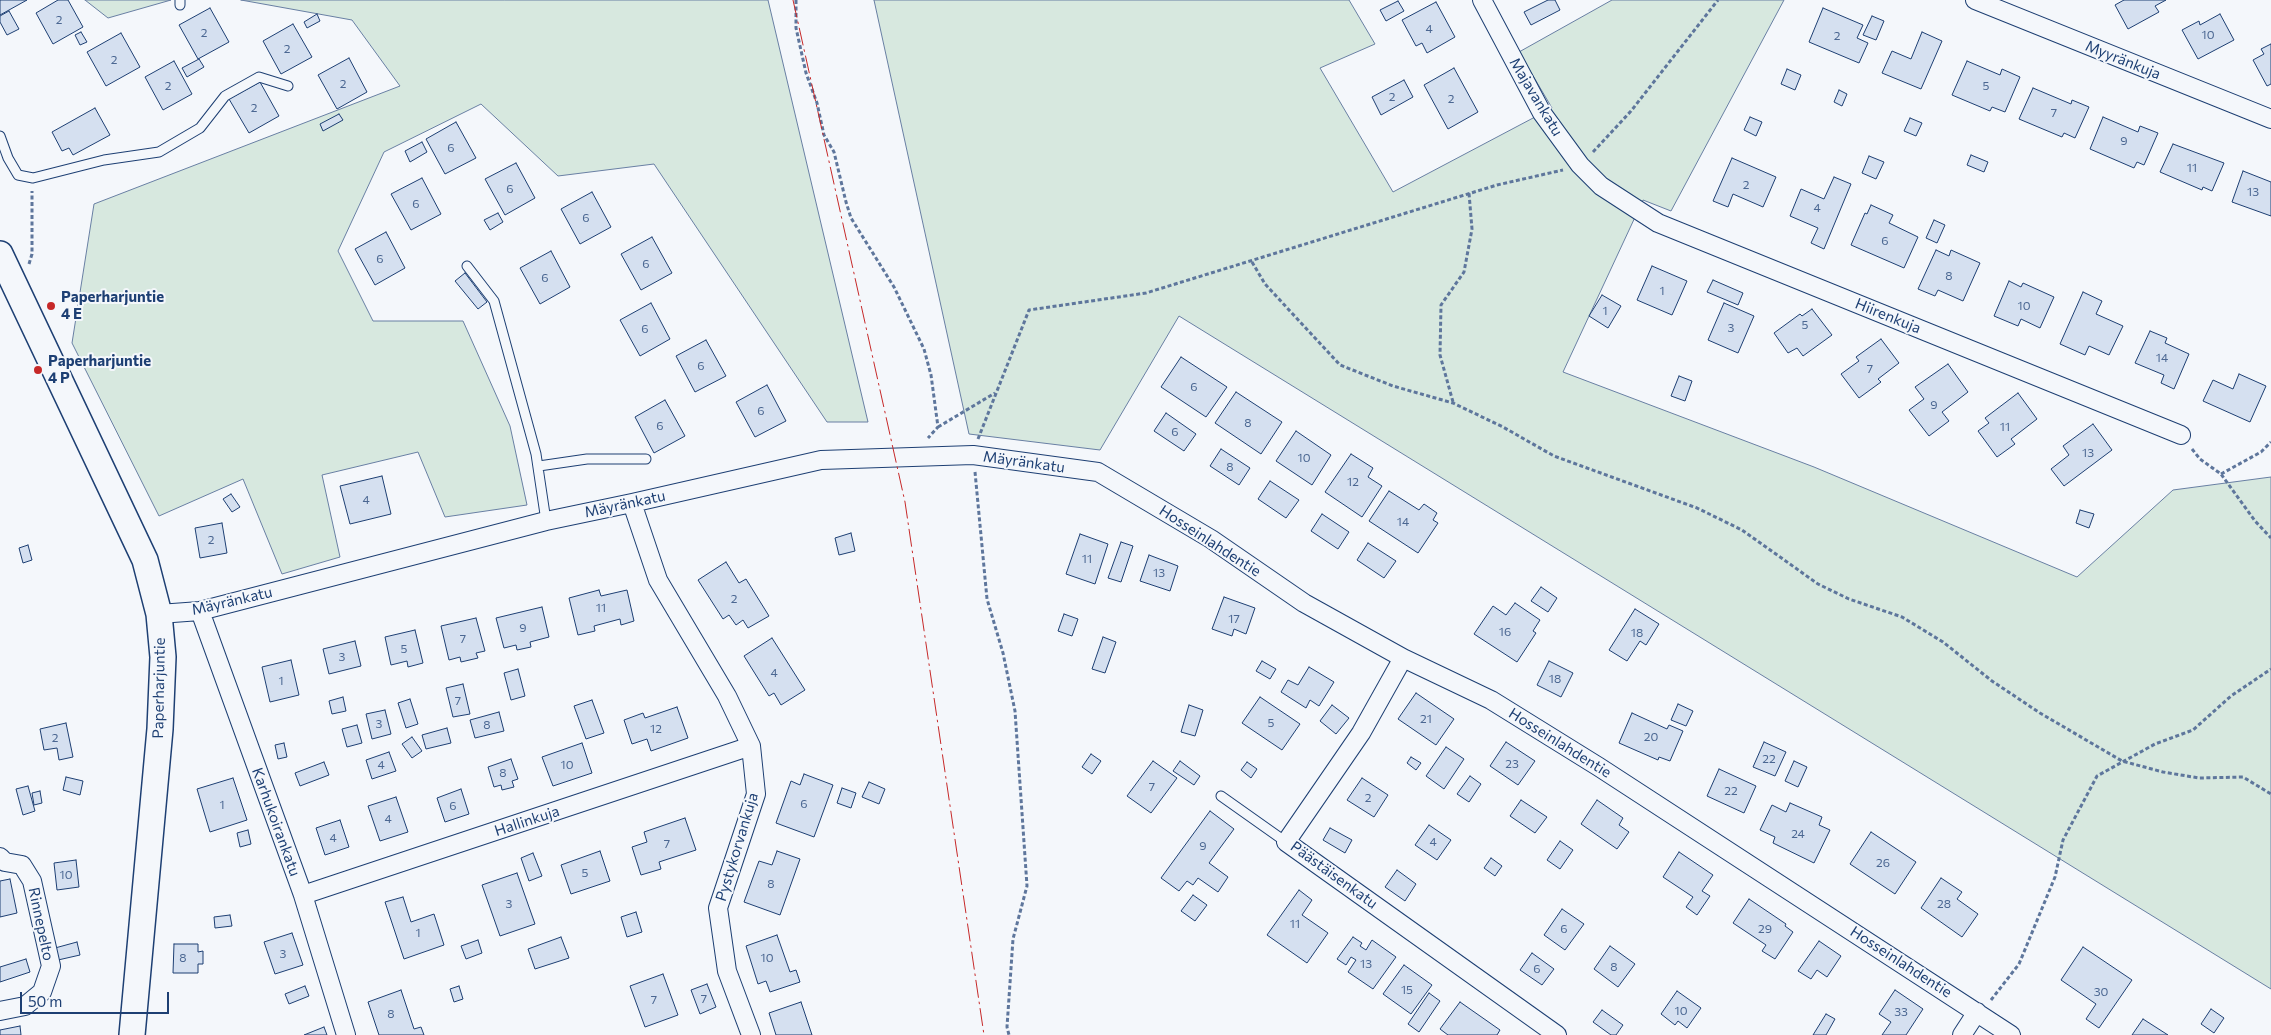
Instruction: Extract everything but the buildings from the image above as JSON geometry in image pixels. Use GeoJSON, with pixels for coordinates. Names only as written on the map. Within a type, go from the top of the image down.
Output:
{"type":"FeatureCollection","features":[{"type":"Feature","properties":{"kind":"street","name":"Majavankatu"},"geometry":{"type":"LineString","coordinates":[[1482,0],[1542,113],[1580,165],[1601,186]]}},
{"type":"Feature","properties":{"kind":"street","name":"Myyränkuja"},"geometry":{"type":"LineString","coordinates":[[1975,0],[2271,119]]}},
{"type":"Feature","properties":{"kind":"street","name":"Hiirenkuja"},"geometry":{"type":"LineString","coordinates":[[1601,186],[1658,223],[2181,435]]}},
{"type":"Feature","properties":{"kind":"street","name":"Paperharjuntie"},"geometry":{"type":"LineString","coordinates":[[0,254],[145,560],[159,614],[163,657],[160,729],[132,1035]]}},
{"type":"Feature","properties":{"kind":"street","name":"Mäyränkatu"},"geometry":{"type":"LineString","coordinates":[[159,614],[200,611],[546,521],[632,504],[821,460],[973,454],[1098,472]]}},
{"type":"Feature","properties":{"kind":"street","name":"Hosseinlahdentie"},"geometry":{"type":"LineString","coordinates":[[1098,472],[1211,539],[1304,603],[1403,658],[1500,705],[1608,772],[2012,1035]]}},
{"type":"Feature","properties":{"kind":"street","name":"Pystykorvankuja"},"geometry":{"type":"LineString","coordinates":[[632,504],[658,580],[727,696],[751,746],[756,794],[718,908],[727,971],[751,1035]]}},
{"type":"Feature","properties":{"kind":"street","name":"Karhukoirankatu"},"geometry":{"type":"LineString","coordinates":[[200,611],[302,895],[346,1035]]}},
{"type":"Feature","properties":{"kind":"street","name":"Päästäisenkatu"},"geometry":{"type":"LineString","coordinates":[[1403,658],[1361,733],[1286,842],[1557,1035]]}},
{"type":"Feature","properties":{"kind":"street","name":"Hallinkuja"},"geometry":{"type":"LineString","coordinates":[[302,895],[751,746]]}},
{"type":"Feature","properties":{"kind":"street","name":"Rinnepelto"},"geometry":{"type":"LineString","coordinates":[[0,857],[6,862],[22,865],[32,881],[51,966],[42,992],[26,1006],[0,1011]]}},
{"type":"Feature","properties":{"kind":"street"},"geometry":{"type":"LineString","coordinates":[[1962,1035],[1977,1012]]}},
{"type":"Feature","properties":{"kind":"lane"},"geometry":{"type":"LineString","coordinates":[[0,136],[8,158],[18,175],[33,178],[104,160],[159,152],[200,128],[225,96],[259,77],[288,86]]}},
{"type":"Feature","properties":{"kind":"lane"},"geometry":{"type":"LineString","coordinates":[[467,266],[494,301],[539,466],[546,521]]}},
{"type":"Feature","properties":{"kind":"lane"},"geometry":{"type":"LineString","coordinates":[[539,466],[587,459],[646,459]]}},
{"type":"Feature","properties":{"kind":"lane"},"geometry":{"type":"LineString","coordinates":[[1221,796],[1286,842]]}},
{"type":"Feature","properties":{"kind":"path"},"geometry":{"type":"LineString","coordinates":[[796,0],[796,28],[804,65],[817,103],[824,135],[834,152],[846,202],[852,218],[894,287],[924,349],[931,375],[938,427]]}},
{"type":"Feature","properties":{"kind":"path"},"geometry":{"type":"LineString","coordinates":[[1009,1035],[1007,1027],[1013,940],[1027,886],[1015,711],[1003,653],[987,599],[973,454],[995,392],[1029,310],[1146,293],[1252,262],[1469,193],[1580,165],[1631,111],[1718,0]]}},
{"type":"Feature","properties":{"kind":"path"},"geometry":{"type":"LineString","coordinates":[[27,268],[32,254],[33,178]]}},
{"type":"Feature","properties":{"kind":"path"},"geometry":{"type":"LineString","coordinates":[[1453,403],[1440,355],[1441,305],[1464,272],[1472,229],[1469,193]]}},
{"type":"Feature","properties":{"kind":"path"},"geometry":{"type":"LineString","coordinates":[[1252,262],[1265,284],[1340,365],[1393,386],[1453,403],[1503,427],[1554,456],[1697,508],[1742,530],[1818,584],[1849,599],[1902,617],[1944,642],[1992,680],[2040,713],[2122,761],[2163,772],[2199,778],[2243,777],[2271,794]]}},
{"type":"Feature","properties":{"kind":"path"},"geometry":{"type":"LineString","coordinates":[[916,456],[938,427],[995,392]]}},
{"type":"Feature","properties":{"kind":"path"},"geometry":{"type":"LineString","coordinates":[[2181,435],[2200,458],[2221,474],[2255,521],[2271,538]]}},
{"type":"Feature","properties":{"kind":"path"},"geometry":{"type":"LineString","coordinates":[[2221,474],[2260,452],[2271,442]]}},
{"type":"Feature","properties":{"kind":"path"},"geometry":{"type":"LineString","coordinates":[[1977,1012],[1989,1003],[2019,964],[2056,877],[2063,840],[2097,776],[2155,744],[2194,730],[2231,696],[2271,669]]}},
{"type":"Feature","properties":{"kind":"shaded area"},"geometry":{"type":"Polygon","coordinates":[[[85,0],[171,0],[108,18],[85,0]]]}},
{"type":"Feature","properties":{"kind":"shaded area"},"geometry":{"type":"Polygon","coordinates":[[[241,0],[768,0],[868,422],[827,422],[654,164],[558,176],[481,104],[384,152],[338,251],[373,321],[463,321],[510,426],[527,505],[445,517],[418,452],[322,475],[340,557],[282,574],[243,479],[159,516],[72,343],[94,204],[400,86],[352,20],[241,0]]]}},
{"type":"Feature","properties":{"kind":"shaded area"},"geometry":{"type":"Polygon","coordinates":[[[874,0],[1349,0],[1375,44],[1320,68],[1393,192],[1552,108],[1519,52],[1612,0],[1784,0],[1671,211],[1643,200],[1563,372],[1814,467],[2077,577],[2173,490],[2271,477],[2271,989],[1179,316],[1100,450],[969,434],[874,0]]]}},
{"type":"Feature","properties":{"kind":"power"},"geometry":{"type":"LineString","coordinates":[[793,0],[905,502],[984,1035]]}},
{"type":"Feature","properties":{"kind":"place","name":"Paperharjuntie 4 E"},"geometry":{"type":"Point","coordinates":[51,306]}},
{"type":"Feature","properties":{"kind":"place","name":"Paperharjuntie 4 P"},"geometry":{"type":"Point","coordinates":[38,370]}}]}
